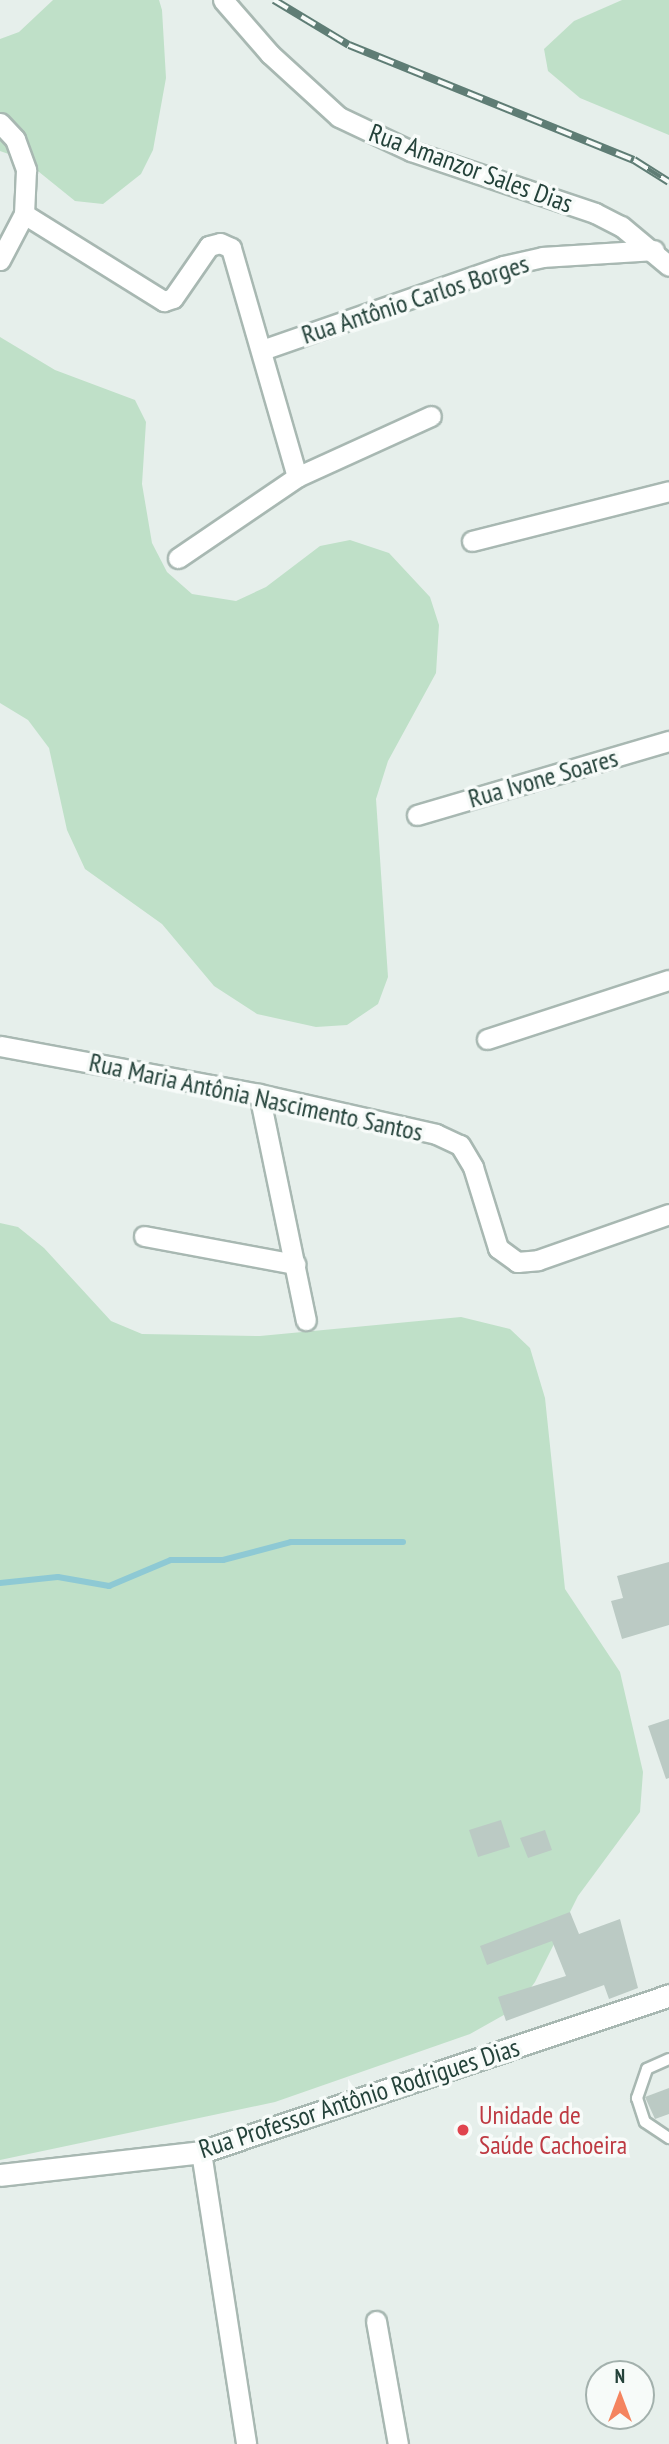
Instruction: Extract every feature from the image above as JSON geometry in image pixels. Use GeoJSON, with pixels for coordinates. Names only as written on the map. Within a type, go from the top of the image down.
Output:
{"type":"FeatureCollection","features":[{"type":"Feature","properties":{"kind":"main road","name":"Rua Professor Antônio Rodrigues Dias"},"geometry":{"type":"LineString","coordinates":[[0,2175],[201,2152],[669,1995]]}},
{"type":"Feature","properties":{"kind":"street","name":"Rua Amanzor Sales Dias"},"geometry":{"type":"LineString","coordinates":[[223,0],[270,54],[339,117],[411,151],[595,213],[653,250],[669,266]]}},
{"type":"Feature","properties":{"kind":"street"},"geometry":{"type":"LineString","coordinates":[[0,123],[23,155],[24,214],[0,260]]}},
{"type":"Feature","properties":{"kind":"street"},"geometry":{"type":"LineString","coordinates":[[24,214],[164,301],[173,298],[209,246],[220,243],[231,248],[297,477]]}},
{"type":"Feature","properties":{"kind":"street","name":"Rua Antônio Carlos Borges"},"geometry":{"type":"LineString","coordinates":[[262,350],[503,266],[543,257],[653,250]]}},
{"type":"Feature","properties":{"kind":"street"},"geometry":{"type":"LineString","coordinates":[[178,558],[297,477],[431,415]]}},
{"type":"Feature","properties":{"kind":"street"},"geometry":{"type":"LineString","coordinates":[[472,541],[669,491]]}},
{"type":"Feature","properties":{"kind":"street","name":"Rua Ivone Soares"},"geometry":{"type":"LineString","coordinates":[[417,815],[669,741]]}},
{"type":"Feature","properties":{"kind":"street"},"geometry":{"type":"LineString","coordinates":[[487,1039],[669,980]]}},
{"type":"Feature","properties":{"kind":"street","name":"Rua Maria Antônia Nascimento Santos"},"geometry":{"type":"LineString","coordinates":[[0,1046],[259,1094],[436,1134],[460,1145],[473,1167],[498,1248],[517,1262],[538,1260],[669,1214]]}},
{"type":"Feature","properties":{"kind":"street"},"geometry":{"type":"LineString","coordinates":[[259,1094],[306,1321]]}},
{"type":"Feature","properties":{"kind":"street"},"geometry":{"type":"LineString","coordinates":[[144,1236],[295,1264]]}},
{"type":"Feature","properties":{"kind":"street"},"geometry":{"type":"LineString","coordinates":[[201,2152],[246,2444]]}},
{"type":"Feature","properties":{"kind":"street"},"geometry":{"type":"LineString","coordinates":[[376,2321],[398,2444]]}},
{"type":"Feature","properties":{"kind":"lane"},"geometry":{"type":"LineString","coordinates":[[669,2059],[647,2069],[637,2098],[645,2122],[669,2138]]}},
{"type":"Feature","properties":{"kind":"green space"},"geometry":{"type":"Polygon","coordinates":[[[53,0],[159,0],[162,10],[166,78],[153,150],[141,174],[103,204],[75,201],[23,159],[0,151],[0,39],[19,32],[53,0]]]}},
{"type":"Feature","properties":{"kind":"green space"},"geometry":{"type":"Polygon","coordinates":[[[622,0],[669,0],[669,135],[580,98],[548,71],[544,49],[574,21],[622,0]]]}},
{"type":"Feature","properties":{"kind":"green space"},"geometry":{"type":"Polygon","coordinates":[[[0,337],[55,370],[135,400],[146,422],[142,484],[152,543],[167,572],[192,594],[236,601],[266,587],[320,546],[350,540],[389,553],[430,597],[439,625],[436,673],[388,761],[376,799],[388,977],[378,1004],[347,1025],[316,1027],[257,1014],[214,986],[162,924],[85,869],[67,830],[49,748],[28,720],[0,703],[0,337]]]}},
{"type":"Feature","properties":{"kind":"green space"},"geometry":{"type":"Polygon","coordinates":[[[0,1223],[18,1227],[44,1248],[111,1321],[142,1334],[260,1336],[461,1317],[510,1329],[530,1348],[545,1398],[565,1589],[620,1672],[643,1772],[640,1812],[578,1896],[535,1982],[516,2008],[470,2034],[275,2102],[0,2160],[0,1223]]]}},
{"type":"Feature","properties":{"kind":"building"},"geometry":{"type":"Polygon","coordinates":[[[669,1562],[669,1625],[622,1639],[611,1601],[623,1598],[617,1576],[669,1562]]]}},
{"type":"Feature","properties":{"kind":"building"},"geometry":{"type":"Polygon","coordinates":[[[669,1719],[669,1778],[666,1779],[648,1726],[669,1719]]]}},
{"type":"Feature","properties":{"kind":"building"},"geometry":{"type":"Polygon","coordinates":[[[501,1820],[510,1847],[478,1857],[469,1830],[501,1820]]]}},
{"type":"Feature","properties":{"kind":"building"},"geometry":{"type":"Polygon","coordinates":[[[545,1830],[552,1850],[528,1858],[520,1838],[545,1830]]]}},
{"type":"Feature","properties":{"kind":"building"},"geometry":{"type":"Polygon","coordinates":[[[570,1912],[579,1934],[620,1919],[638,1988],[609,1999],[604,1985],[506,2021],[498,1997],[566,1976],[552,1941],[487,1965],[480,1946],[570,1912]]]}},
{"type":"Feature","properties":{"kind":"building"},"geometry":{"type":"Polygon","coordinates":[[[669,2088],[669,2114],[655,2119],[645,2097],[669,2088]]]}},
{"type":"Feature","properties":{"kind":"waterway"},"geometry":{"type":"LineString","coordinates":[[0,1583],[58,1577],[109,1586],[171,1560],[223,1560],[291,1542],[403,1542]]}},
{"type":"Feature","properties":{"kind":"railway"},"geometry":{"type":"LineString","coordinates":[[274,0],[349,45],[634,160],[669,182]]}},
{"type":"Feature","properties":{"kind":"place","name":"Unidade de Saúde Cachoeira"},"geometry":{"type":"Point","coordinates":[463,2130]}}]}
